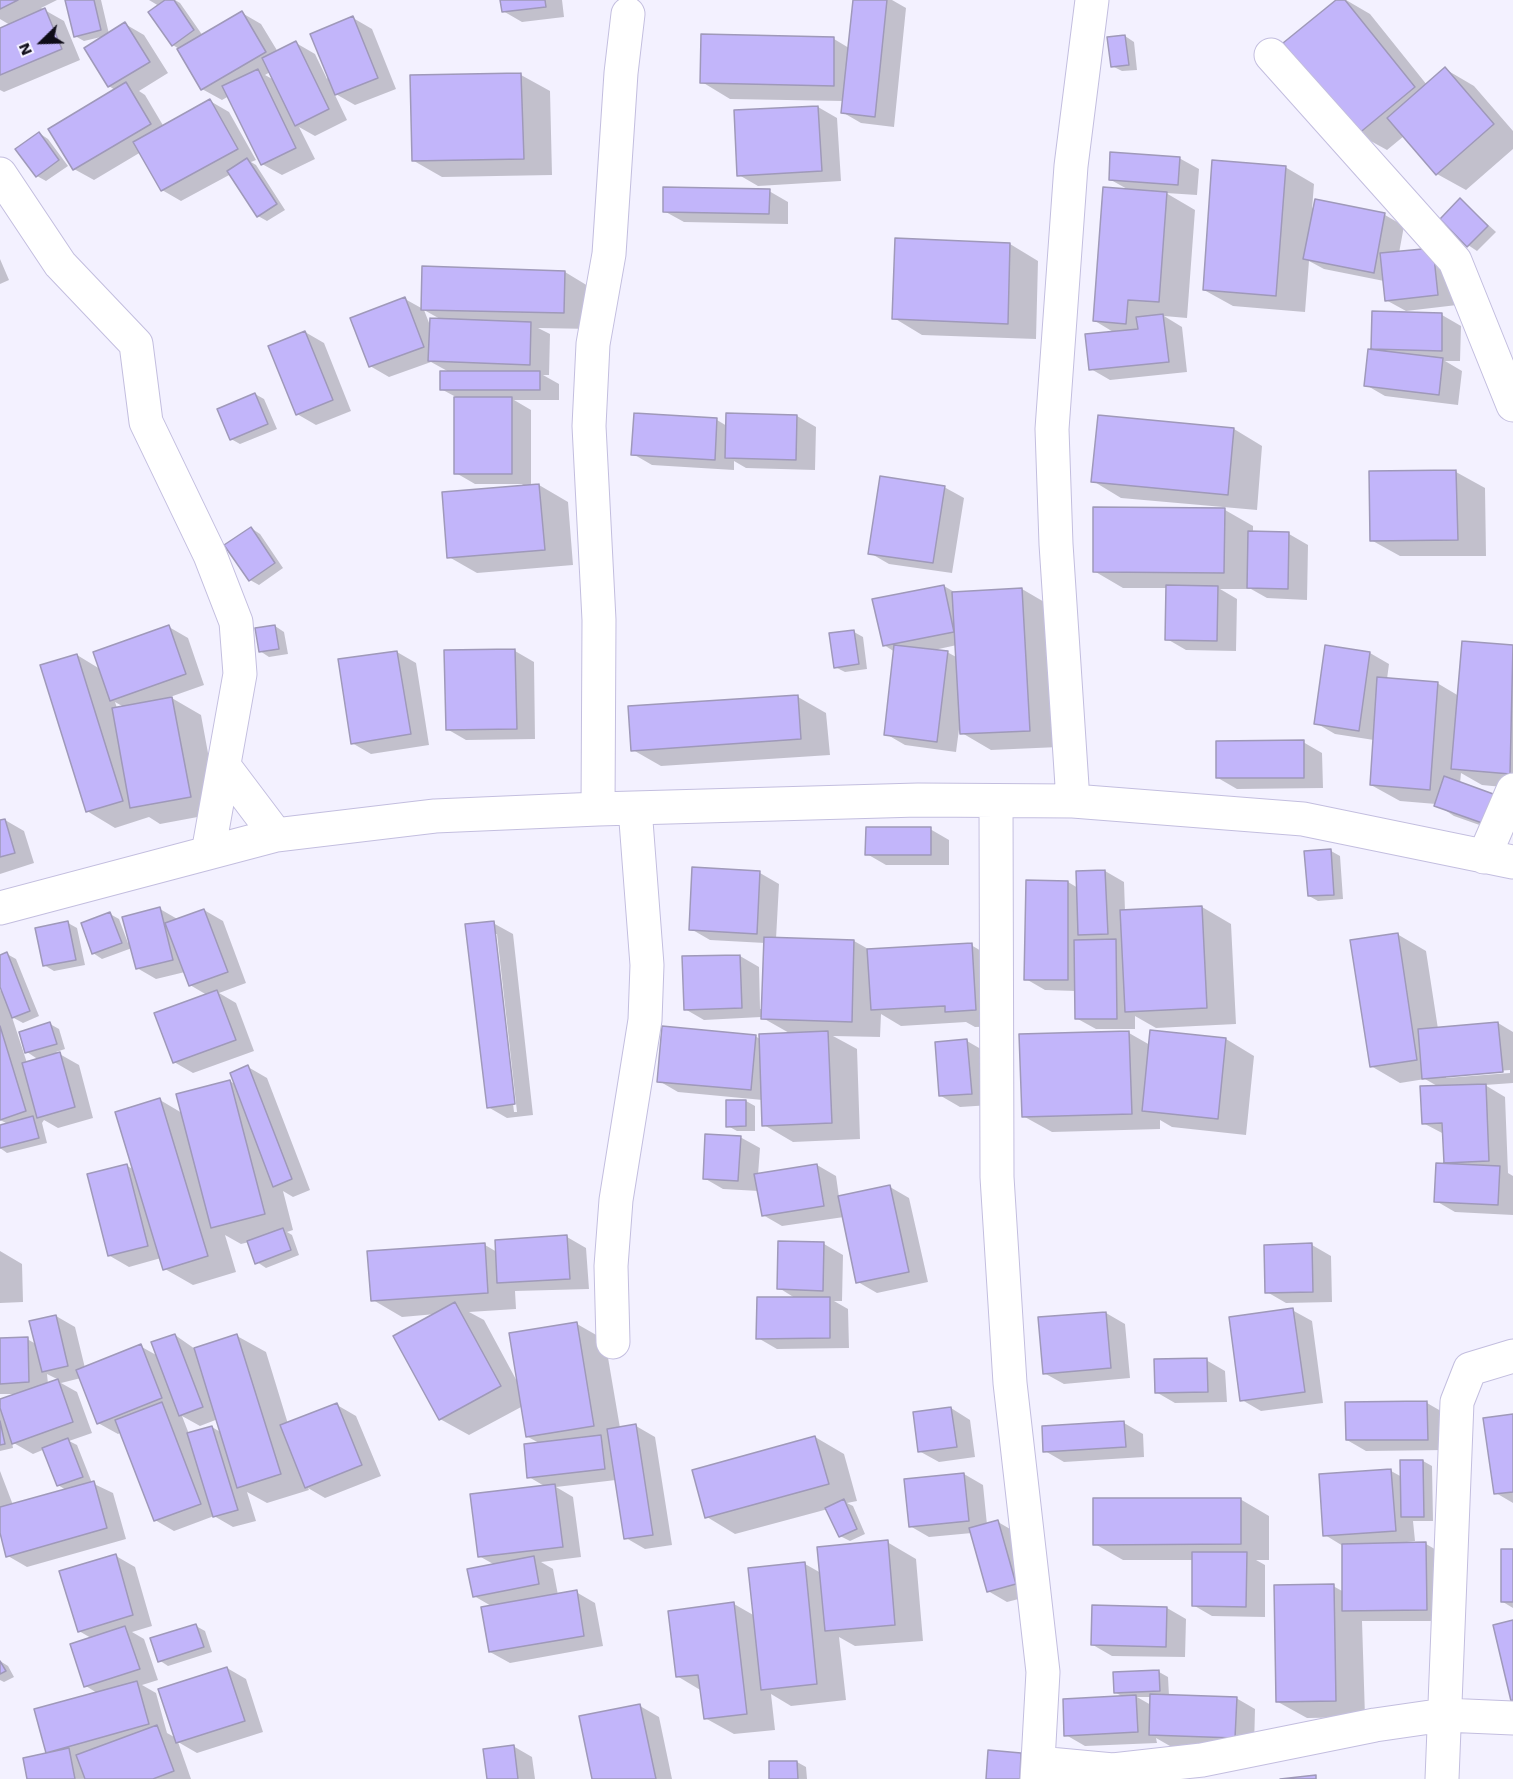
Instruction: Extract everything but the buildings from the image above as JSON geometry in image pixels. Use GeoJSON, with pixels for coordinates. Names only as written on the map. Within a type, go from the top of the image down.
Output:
{"type":"FeatureCollection","features":[{"type":"Feature","properties":{"kind":"street"},"geometry":{"type":"LineString","coordinates":[[1073,801],[1056,544],[1052,429],[1071,166],[1092,0]]}},
{"type":"Feature","properties":{"kind":"street"},"geometry":{"type":"LineString","coordinates":[[598,809],[599,620],[589,426],[593,344],[609,254],[621,73],[628,14]]}},
{"type":"Feature","properties":{"kind":"street"},"geometry":{"type":"LineString","coordinates":[[1271,54],[1455,261],[1513,405]]}},
{"type":"Feature","properties":{"kind":"street"},"geometry":{"type":"LineString","coordinates":[[0,174],[60,264],[136,344],[146,422],[210,555],[236,622],[240,674],[208,853]]}},
{"type":"Feature","properties":{"kind":"street"},"geometry":{"type":"LineString","coordinates":[[224,766],[276,835]]}},
{"type":"Feature","properties":{"kind":"street"},"geometry":{"type":"LineString","coordinates":[[0,908],[276,835],[435,816],[598,809],[918,800],[1073,801],[1303,819],[1498,859],[1513,790]]}},
{"type":"Feature","properties":{"kind":"street"},"geometry":{"type":"LineString","coordinates":[[996,801],[997,1177],[1010,1383],[1043,1672],[1038,1771],[1113,1770],[1202,1760],[1375,1725],[1444,1715],[1513,1718]]}},
{"type":"Feature","properties":{"kind":"street"},"geometry":{"type":"LineString","coordinates":[[613,1342],[610,1266],[616,1200],[645,1020],[646,965],[635,808]]}},
{"type":"Feature","properties":{"kind":"street"},"geometry":{"type":"LineString","coordinates":[[1442,1779],[1457,1402],[1470,1369],[1513,1356]]}}]}
